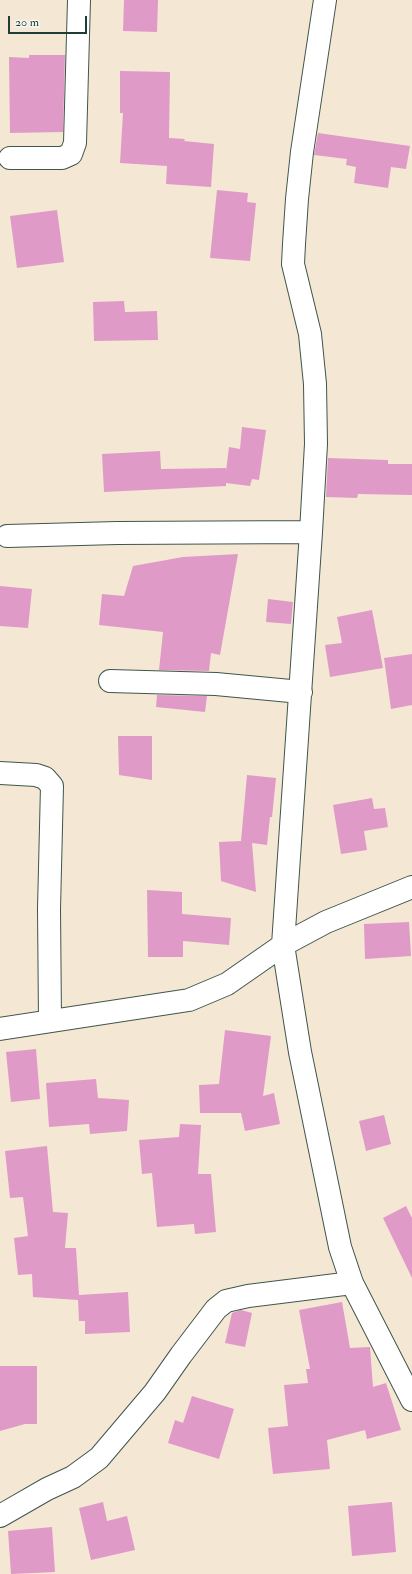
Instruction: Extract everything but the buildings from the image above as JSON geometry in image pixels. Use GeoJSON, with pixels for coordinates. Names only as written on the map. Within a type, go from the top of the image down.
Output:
{"type":"FeatureCollection","features":[{"type":"Feature","properties":{"kind":"street"},"geometry":{"type":"LineString","coordinates":[[10,158],[62,158],[71,154],[75,143],[80,0]]}},
{"type":"Feature","properties":{"kind":"street"},"geometry":{"type":"LineString","coordinates":[[325,0],[302,152],[297,199],[293,264],[310,334],[315,384],[316,444],[301,692],[283,945],[300,1052],[340,1247],[352,1283],[412,1400]]}},
{"type":"Feature","properties":{"kind":"street"},"geometry":{"type":"LineString","coordinates":[[7,536],[117,533],[311,532]]}},
{"type":"Feature","properties":{"kind":"street"},"geometry":{"type":"LineString","coordinates":[[110,681],[216,684],[301,692]]}},
{"type":"Feature","properties":{"kind":"street"},"geometry":{"type":"LineString","coordinates":[[0,773],[36,775],[45,778],[52,786],[50,1021]]}},
{"type":"Feature","properties":{"kind":"street"},"geometry":{"type":"LineString","coordinates":[[0,1030],[189,1000],[227,984],[283,945],[326,922],[412,887]]}},
{"type":"Feature","properties":{"kind":"street"},"geometry":{"type":"LineString","coordinates":[[0,1516],[47,1489],[73,1477],[99,1458],[156,1392],[181,1354],[216,1309],[226,1301],[248,1296],[352,1283]]}}]}
